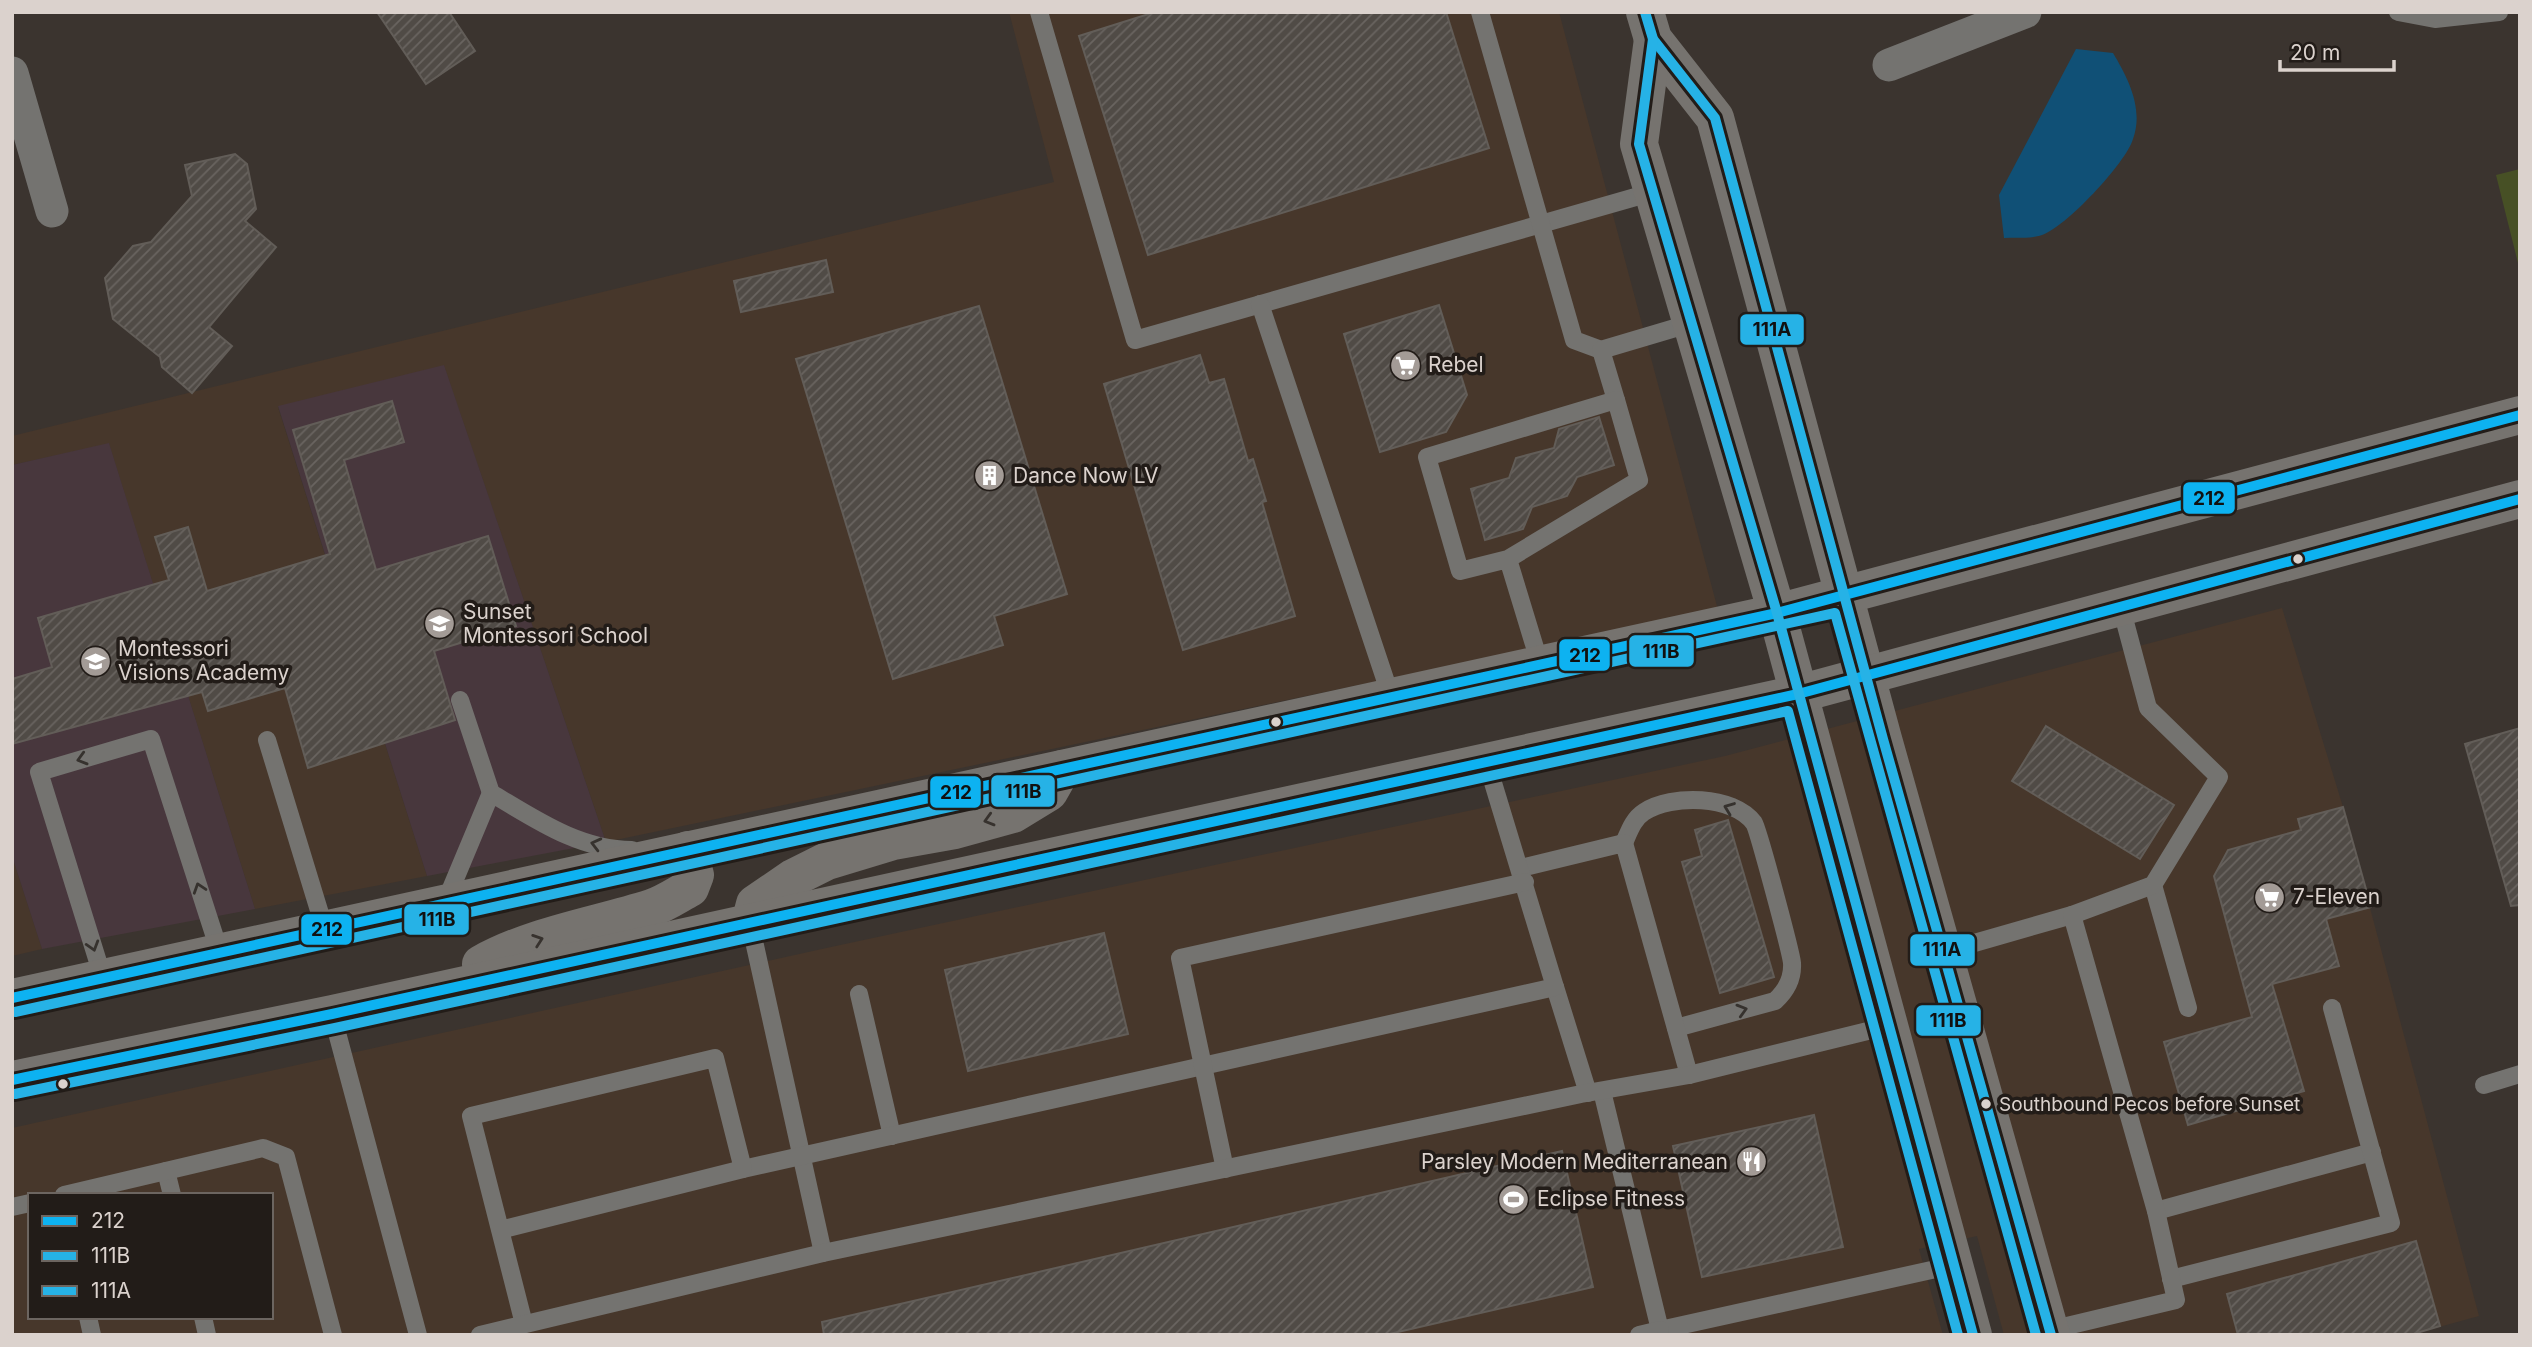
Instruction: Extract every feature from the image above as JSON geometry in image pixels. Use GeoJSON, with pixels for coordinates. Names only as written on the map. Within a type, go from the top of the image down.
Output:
{"type":"FeatureCollection","features":[{"type":"Feature","properties":{"kind":"main road"},"geometry":{"type":"LineString","coordinates":[[1649,25],[1639,144],[1777,613],[1973,1335]]}},
{"type":"Feature","properties":{"kind":"main road"},"geometry":{"type":"LineString","coordinates":[[1649,25],[1715,118],[2050,1332]]}},
{"type":"Feature","properties":{"kind":"main road"},"geometry":{"type":"LineString","coordinates":[[12,998],[1777,613],[2520,415]]}},
{"type":"Feature","properties":{"kind":"main road"},"geometry":{"type":"LineString","coordinates":[[12,1080],[462,986],[1798,694],[2520,499]]}},
{"type":"Feature","properties":{"kind":"main road"},"geometry":{"type":"LineString","coordinates":[[750,923],[755,904],[793,878],[827,861],[893,841],[955,830],[1013,814],[1049,792],[1062,769]]}},
{"type":"Feature","properties":{"kind":"main road"},"geometry":{"type":"LineString","coordinates":[[462,986],[470,970],[499,954],[590,922],[653,907],[690,888],[695,875],[688,850]]}},
{"type":"Feature","properties":{"kind":"street"},"geometry":{"type":"LineString","coordinates":[[1889,65],[2025,12]]}},
{"type":"Feature","properties":{"kind":"street"},"geometry":{"type":"LineString","coordinates":[[12,73],[52,211]]}},
{"type":"Feature","properties":{"kind":"lane"},"geometry":{"type":"LineString","coordinates":[[1039,12],[1135,340],[1653,192]]}},
{"type":"Feature","properties":{"kind":"lane"},"geometry":{"type":"LineString","coordinates":[[1480,12],[1543,223],[1574,340],[1601,350],[1692,323]]}},
{"type":"Feature","properties":{"kind":"lane"},"geometry":{"type":"LineString","coordinates":[[2398,12],[2435,19],[2499,12]]}},
{"type":"Feature","properties":{"kind":"lane"},"geometry":{"type":"LineString","coordinates":[[1260,304],[1391,697]]}},
{"type":"Feature","properties":{"kind":"lane"},"geometry":{"type":"LineString","coordinates":[[1601,350],[1616,400],[1639,480],[1508,559],[1460,571],[1427,457],[1616,400]]}},
{"type":"Feature","properties":{"kind":"lane"},"geometry":{"type":"LineString","coordinates":[[1508,559],[1540,664]]}},
{"type":"Feature","properties":{"kind":"lane"},"geometry":{"type":"LineString","coordinates":[[1943,952],[2072,915],[2153,885],[2219,776],[2148,708],[2121,607]]}},
{"type":"Feature","properties":{"kind":"lane"},"geometry":{"type":"LineString","coordinates":[[460,700],[491,793],[564,836],[620,850],[688,850]]}},
{"type":"Feature","properties":{"kind":"lane"},"geometry":{"type":"LineString","coordinates":[[103,978],[39,772],[150,739],[220,953]]}},
{"type":"Feature","properties":{"kind":"lane"},"geometry":{"type":"LineString","coordinates":[[267,740],[325,930]]}},
{"type":"Feature","properties":{"kind":"lane"},"geometry":{"type":"LineString","coordinates":[[1487,763],[1555,988],[1595,1092],[1660,1330]]}},
{"type":"Feature","properties":{"kind":"lane"},"geometry":{"type":"LineString","coordinates":[[445,903],[491,793]]}},
{"type":"Feature","properties":{"kind":"lane"},"geometry":{"type":"LineString","coordinates":[[1676,1028],[1775,1001],[1787,990],[1792,964],[1755,824],[1734,807],[1704,801],[1669,802],[1643,812],[1632,825],[1624,844],[1689,1075]]}},
{"type":"Feature","properties":{"kind":"lane"},"geometry":{"type":"LineString","coordinates":[[1225,1169],[1180,958],[1523,876],[1624,844]]}},
{"type":"Feature","properties":{"kind":"lane"},"geometry":{"type":"LineString","coordinates":[[2153,885],[2188,1008]]}},
{"type":"Feature","properties":{"kind":"lane"},"geometry":{"type":"LineString","coordinates":[[2050,1332],[2176,1300],[2155,1211],[2072,915]]}},
{"type":"Feature","properties":{"kind":"lane"},"geometry":{"type":"LineString","coordinates":[[750,923],[824,1253]]}},
{"type":"Feature","properties":{"kind":"lane"},"geometry":{"type":"LineString","coordinates":[[500,1230],[743,1169],[1555,988]]}},
{"type":"Feature","properties":{"kind":"lane"},"geometry":{"type":"LineString","coordinates":[[859,994],[892,1136]]}},
{"type":"Feature","properties":{"kind":"lane"},"geometry":{"type":"LineString","coordinates":[[2171,1279],[2391,1223],[2332,1008]]}},
{"type":"Feature","properties":{"kind":"lane"},"geometry":{"type":"LineString","coordinates":[[332,1014],[418,1335]]}},
{"type":"Feature","properties":{"kind":"lane"},"geometry":{"type":"LineString","coordinates":[[480,1335],[535,1327],[824,1253],[1595,1092],[1689,1075],[1888,1027]]}},
{"type":"Feature","properties":{"kind":"lane"},"geometry":{"type":"LineString","coordinates":[[535,1327],[500,1230],[471,1116],[715,1058],[743,1169]]}},
{"type":"Feature","properties":{"kind":"lane"},"geometry":{"type":"LineString","coordinates":[[2484,1084],[2520,1074]]}},
{"type":"Feature","properties":{"kind":"lane"},"geometry":{"type":"LineString","coordinates":[[72,1193],[263,1148],[286,1157],[332,1335]]}},
{"type":"Feature","properties":{"kind":"lane"},"geometry":{"type":"LineString","coordinates":[[2155,1211],[2372,1152]]}},
{"type":"Feature","properties":{"kind":"lane"},"geometry":{"type":"LineString","coordinates":[[166,1171],[172,1193]]}},
{"type":"Feature","properties":{"kind":"lane"},"geometry":{"type":"LineString","coordinates":[[1639,1335],[1954,1265]]}},
{"type":"Feature","properties":{"kind":"shaded area"},"geometry":{"type":"Polygon","coordinates":[[[1009,12],[1559,12],[1718,610],[606,842],[444,366],[278,407],[427,876],[255,909],[109,444],[12,465],[12,436],[1054,182],[1009,12]]]}},
{"type":"Feature","properties":{"kind":"shaded area","name":"Sunset Montessori School"},"geometry":{"type":"Polygon","coordinates":[[[444,365],[606,842],[427,876],[278,406],[444,365]]]}},
{"type":"Feature","properties":{"kind":"shaded area","name":"Montessori Visions Academy"},"geometry":{"type":"Polygon","coordinates":[[[109,443],[255,909],[42,949],[12,856],[12,465],[109,443]]]}},
{"type":"Feature","properties":{"kind":"shaded area"},"geometry":{"type":"Polygon","coordinates":[[[2282,608],[2343,807],[2479,1316],[2410,1335],[2004,1335],[1977,1236],[1919,1249],[1943,1335],[12,1335],[12,1128],[831,947],[1725,756],[2282,608]]]}},
{"type":"Feature","properties":{"kind":"shaded area"},"geometry":{"type":"Polygon","coordinates":[[[12,856],[42,949],[12,956],[12,856]]]}},
{"type":"Feature","properties":{"kind":"green space"},"geometry":{"type":"Polygon","coordinates":[[[2520,169],[2520,271],[2496,175],[2520,169]]]}},
{"type":"Feature","properties":{"kind":"water"},"geometry":{"type":"Polygon","coordinates":[[[2076,49],[2113,53],[2133,94],[2137,116],[2133,139],[2119,163],[2094,193],[2052,230],[2042,235],[2004,238],[1999,195],[2076,49]]]}},
{"type":"Feature","properties":{"kind":"building"},"geometry":{"type":"Polygon","coordinates":[[[377,12],[449,12],[475,51],[426,84],[377,12]]]}},
{"type":"Feature","properties":{"kind":"building"},"geometry":{"type":"Polygon","coordinates":[[[1155,12],[1446,12],[1489,148],[1148,255],[1079,36],[1155,12]]]}},
{"type":"Feature","properties":{"kind":"building"},"geometry":{"type":"Polygon","coordinates":[[[235,154],[247,164],[256,209],[245,221],[276,247],[209,327],[232,346],[192,393],[162,367],[160,357],[113,319],[105,278],[133,246],[151,242],[192,196],[185,165],[235,154]]]}},
{"type":"Feature","properties":{"kind":"building"},"geometry":{"type":"Polygon","coordinates":[[[826,260],[833,292],[741,312],[734,281],[826,260]]]}},
{"type":"Feature","properties":{"kind":"building","name":"Rebel"},"geometry":{"type":"Polygon","coordinates":[[[1439,305],[1467,395],[1446,432],[1380,452],[1344,334],[1439,305]]]}},
{"type":"Feature","properties":{"kind":"building","name":"Dance Now LV"},"geometry":{"type":"Polygon","coordinates":[[[979,306],[1067,594],[994,616],[1003,645],[893,679],[796,359],[979,306]]]}},
{"type":"Feature","properties":{"kind":"building"},"geometry":{"type":"Polygon","coordinates":[[[1200,355],[1209,383],[1224,379],[1248,461],[1253,459],[1266,501],[1262,502],[1295,616],[1183,650],[1104,384],[1200,355]]]}},
{"type":"Feature","properties":{"kind":"building"},"geometry":{"type":"Polygon","coordinates":[[[392,401],[404,442],[344,460],[376,570],[488,536],[516,626],[434,651],[455,720],[308,768],[285,688],[208,711],[202,692],[12,744],[12,679],[52,667],[38,618],[169,580],[155,537],[188,527],[207,591],[330,554],[293,430],[392,401]]]}},
{"type":"Feature","properties":{"kind":"building"},"geometry":{"type":"Polygon","coordinates":[[[1599,417],[1614,465],[1577,477],[1567,496],[1532,507],[1523,529],[1485,540],[1471,489],[1509,478],[1516,458],[1554,448],[1559,429],[1599,417]]]}},
{"type":"Feature","properties":{"kind":"building"},"geometry":{"type":"Polygon","coordinates":[[[2046,726],[2174,805],[2140,859],[2012,781],[2046,726]]]}},
{"type":"Feature","properties":{"kind":"building"},"geometry":{"type":"Polygon","coordinates":[[[2520,728],[2520,905],[2511,906],[2465,744],[2520,728]]]}},
{"type":"Feature","properties":{"kind":"building"},"geometry":{"type":"Polygon","coordinates":[[[2343,807],[2371,907],[2326,919],[2339,966],[2272,984],[2304,1091],[2188,1125],[2164,1042],[2252,1017],[2214,876],[2228,850],[2301,830],[2298,819],[2343,807]]]}},
{"type":"Feature","properties":{"kind":"building"},"geometry":{"type":"Polygon","coordinates":[[[1728,820],[1774,977],[1720,993],[1682,862],[1702,856],[1695,830],[1728,820]]]}},
{"type":"Feature","properties":{"kind":"building"},"geometry":{"type":"Polygon","coordinates":[[[1104,933],[1128,1034],[968,1071],[945,970],[1104,933]]]}},
{"type":"Feature","properties":{"kind":"building"},"geometry":{"type":"Polygon","coordinates":[[[1814,1115],[1843,1247],[1702,1277],[1673,1146],[1814,1115]]]}},
{"type":"Feature","properties":{"kind":"building"},"geometry":{"type":"Polygon","coordinates":[[[1562,1151],[1593,1287],[1385,1335],[824,1335],[822,1322],[1562,1151]]]}},
{"type":"Feature","properties":{"kind":"building"},"geometry":{"type":"Polygon","coordinates":[[[2416,1241],[2440,1326],[2410,1335],[2238,1335],[2227,1294],[2416,1241]]]}},
{"type":"Feature","properties":{"kind":"transit line","name":"111A"},"geometry":{"type":"LineString","coordinates":[[1645,12],[1653,39],[1715,118],[1883,739],[2051,1335]]}},
{"type":"Feature","properties":{"kind":"transit line","name":"111A"},"geometry":{"type":"LineString","coordinates":[[1653,39],[1639,144],[1777,613],[1973,1335]]}},
{"type":"Feature","properties":{"kind":"transit line","name":"212"},"geometry":{"type":"LineString","coordinates":[[12,998],[1777,613],[2520,415]]}},
{"type":"Feature","properties":{"kind":"transit line","name":"212"},"geometry":{"type":"LineString","coordinates":[[12,1080],[332,1014],[1798,694],[2520,499]]}},
{"type":"Feature","properties":{"kind":"transit line","name":"111B"},"geometry":{"type":"LineString","coordinates":[[15,1012],[1835,613],[2036,1335]]}},
{"type":"Feature","properties":{"kind":"transit line","name":"111B"},"geometry":{"type":"LineString","coordinates":[[15,1094],[335,1028],[1788,711],[1958,1335]]}},
{"type":"Feature","properties":{"kind":"place","name":"Rebel"},"geometry":{"type":"Point","coordinates":[1405,365]}},
{"type":"Feature","properties":{"kind":"place","name":"Dance Now LV"},"geometry":{"type":"Point","coordinates":[990,476]}},
{"type":"Feature","properties":{"kind":"place","name":"Sunset Montessori School"},"geometry":{"type":"Point","coordinates":[440,624]}},
{"type":"Feature","properties":{"kind":"place","name":"Montessori Visions Academy"},"geometry":{"type":"Point","coordinates":[95,661]}},
{"type":"Feature","properties":{"kind":"place","name":"7-Eleven"},"geometry":{"type":"Point","coordinates":[2270,897]}},
{"type":"Feature","properties":{"kind":"place","name":"Southbound Pecos before Sunset"},"geometry":{"type":"Point","coordinates":[1986,1104]}},
{"type":"Feature","properties":{"kind":"place","name":"Parsley Modern Mediterranean"},"geometry":{"type":"Point","coordinates":[1751,1162]}},
{"type":"Feature","properties":{"kind":"place","name":"Eclipse Fitness"},"geometry":{"type":"Point","coordinates":[1514,1199]}}]}
